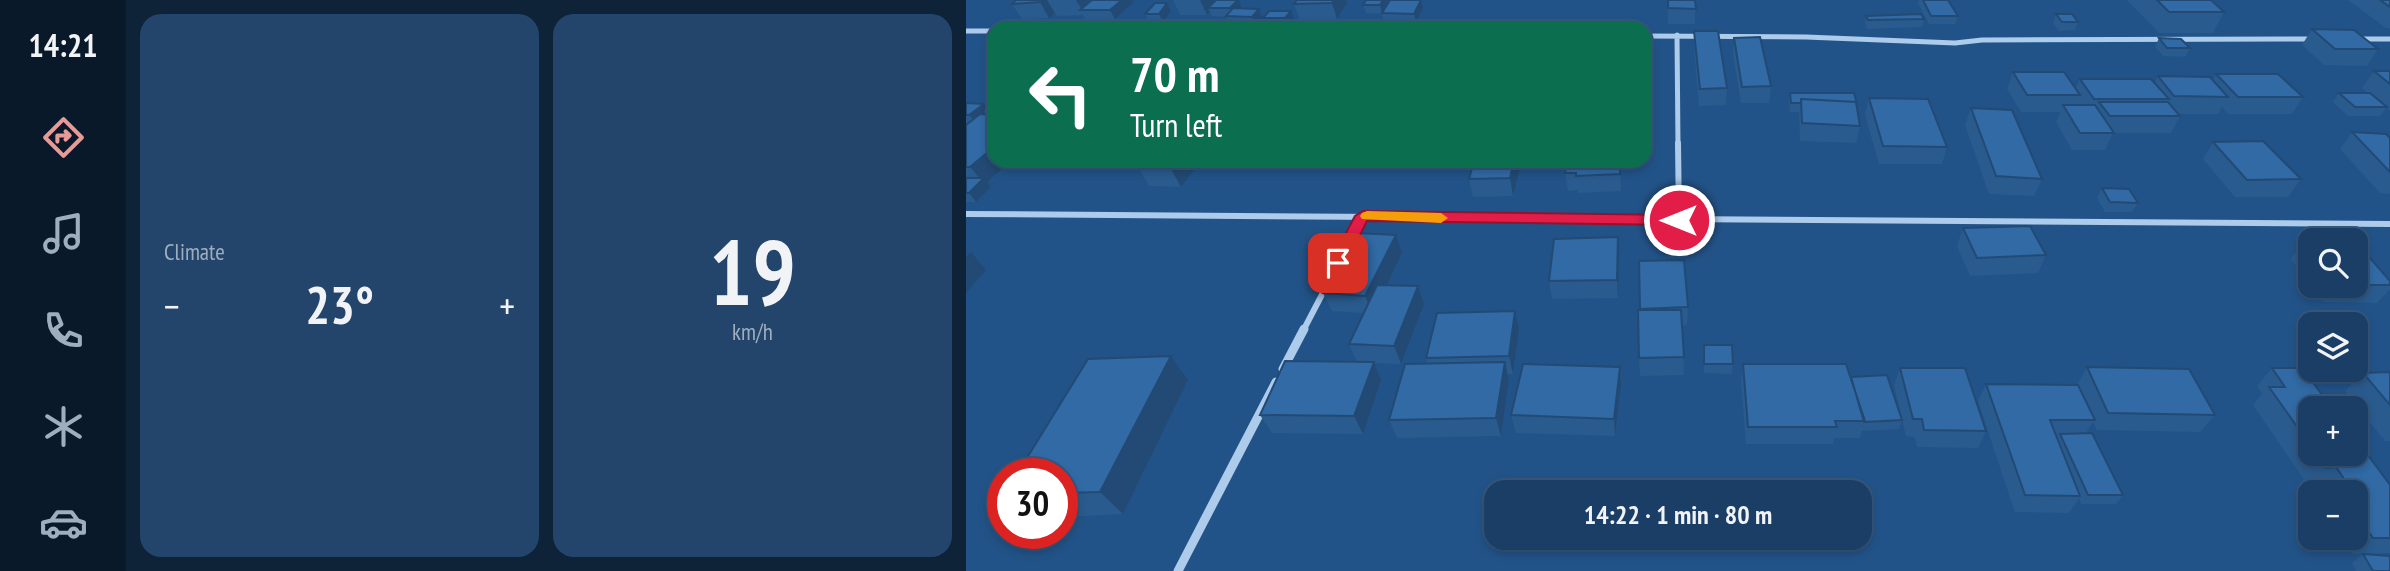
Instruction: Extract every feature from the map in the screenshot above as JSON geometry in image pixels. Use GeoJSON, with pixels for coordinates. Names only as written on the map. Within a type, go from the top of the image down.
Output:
{"type":"FeatureCollection","features":[{"type":"Feature","properties":{"kind":"street"},"geometry":{"type":"LineString","coordinates":[[966,31],[987,31]]}},
{"type":"Feature","properties":{"kind":"street"},"geometry":{"type":"LineString","coordinates":[[1677,35],[1679,220]]}},
{"type":"Feature","properties":{"kind":"street"},"geometry":{"type":"LineString","coordinates":[[1652,36],[1955,43],[1982,40],[2327,39]]}},
{"type":"Feature","properties":{"kind":"street"},"geometry":{"type":"LineString","coordinates":[[2352,39],[2390,39]]}},
{"type":"Feature","properties":{"kind":"street"},"geometry":{"type":"LineString","coordinates":[[966,214],[2390,224]]}},
{"type":"Feature","properties":{"kind":"street"},"geometry":{"type":"LineString","coordinates":[[1178,571],[1363,216]]}},
{"type":"Feature","properties":{"kind":"building"},"geometry":{"type":"Polygon","coordinates":[[[1016,0],[1043,0],[1012,4],[1016,0]]]}},
{"type":"Feature","properties":{"kind":"building"},"geometry":{"type":"Polygon","coordinates":[[[1092,0],[1122,0],[1110,10],[1080,10],[1092,0]]]}},
{"type":"Feature","properties":{"kind":"building"},"geometry":{"type":"Polygon","coordinates":[[[1216,0],[1238,0],[1230,8],[1208,8],[1216,0]]]}},
{"type":"Feature","properties":{"kind":"building"},"geometry":{"type":"Polygon","coordinates":[[[1297,0],[1334,0],[1332,3],[1294,4],[1297,0]]]}},
{"type":"Feature","properties":{"kind":"building"},"geometry":{"type":"Polygon","coordinates":[[[1366,0],[1383,0],[1380,5],[1363,5],[1366,0]]]}},
{"type":"Feature","properties":{"kind":"building"},"geometry":{"type":"Polygon","coordinates":[[[1390,0],[1421,0],[1414,14],[1382,13],[1390,0]]]}},
{"type":"Feature","properties":{"kind":"building"},"geometry":{"type":"Polygon","coordinates":[[[1668,0],[1695,0],[1696,9],[1668,8],[1668,0]]]}},
{"type":"Feature","properties":{"kind":"building"},"geometry":{"type":"Polygon","coordinates":[[[1923,0],[1948,0],[1958,16],[1931,16],[1923,0]]]}},
{"type":"Feature","properties":{"kind":"building"},"geometry":{"type":"Polygon","coordinates":[[[2157,0],[2211,0],[2224,12],[2169,12],[2157,0]]]}},
{"type":"Feature","properties":{"kind":"building"},"geometry":{"type":"Polygon","coordinates":[[[2380,0],[2390,0],[2390,7],[2380,0]]]}},
{"type":"Feature","properties":{"kind":"building"},"geometry":{"type":"Polygon","coordinates":[[[1155,3],[1167,3],[1159,14],[1145,14],[1155,3]]]}},
{"type":"Feature","properties":{"kind":"building"},"geometry":{"type":"Polygon","coordinates":[[[1233,8],[1259,9],[1252,17],[1226,16],[1233,8]]]}},
{"type":"Feature","properties":{"kind":"building"},"geometry":{"type":"Polygon","coordinates":[[[1269,11],[1291,11],[1285,18],[1263,18],[1269,11]]]}},
{"type":"Feature","properties":{"kind":"building"},"geometry":{"type":"Polygon","coordinates":[[[1921,14],[1924,19],[1868,20],[1866,16],[1921,14]]]}},
{"type":"Feature","properties":{"kind":"building"},"geometry":{"type":"Polygon","coordinates":[[[2056,14],[2072,14],[2078,22],[2062,22],[2056,14]]]}},
{"type":"Feature","properties":{"kind":"building"},"geometry":{"type":"Polygon","coordinates":[[[2312,29],[2354,30],[2378,49],[2335,49],[2312,29]]]}},
{"type":"Feature","properties":{"kind":"building"},"geometry":{"type":"Polygon","coordinates":[[[1694,31],[1718,31],[1727,88],[1700,89],[1694,31]]]}},
{"type":"Feature","properties":{"kind":"building"},"geometry":{"type":"Polygon","coordinates":[[[1760,37],[1771,86],[1742,87],[1734,38],[1760,37]]]}},
{"type":"Feature","properties":{"kind":"building"},"geometry":{"type":"Polygon","coordinates":[[[2159,38],[2181,39],[2190,48],[2167,48],[2159,38]]]}},
{"type":"Feature","properties":{"kind":"building"},"geometry":{"type":"Polygon","coordinates":[[[2374,71],[2390,71],[2390,84],[2374,71]]]}},
{"type":"Feature","properties":{"kind":"building"},"geometry":{"type":"Polygon","coordinates":[[[2013,72],[2064,72],[2080,95],[2027,95],[2013,72]]]}},
{"type":"Feature","properties":{"kind":"building"},"geometry":{"type":"Polygon","coordinates":[[[2216,74],[2278,74],[2303,97],[2238,97],[2216,74]]]}},
{"type":"Feature","properties":{"kind":"building"},"geometry":{"type":"Polygon","coordinates":[[[2158,76],[2210,77],[2228,97],[2174,96],[2158,76]]]}},
{"type":"Feature","properties":{"kind":"building"},"geometry":{"type":"Polygon","coordinates":[[[2080,79],[2151,79],[2169,99],[2094,99],[2080,79]]]}},
{"type":"Feature","properties":{"kind":"building"},"geometry":{"type":"Polygon","coordinates":[[[1790,93],[1854,93],[1857,104],[1801,99],[1801,103],[1791,103],[1790,93]]]}},
{"type":"Feature","properties":{"kind":"building"},"geometry":{"type":"Polygon","coordinates":[[[2339,93],[2370,93],[2387,107],[2355,107],[2339,93]]]}},
{"type":"Feature","properties":{"kind":"building"},"geometry":{"type":"Polygon","coordinates":[[[1869,98],[1928,99],[1947,147],[1883,146],[1869,98]]]}},
{"type":"Feature","properties":{"kind":"building"},"geometry":{"type":"Polygon","coordinates":[[[1801,99],[1856,102],[1860,126],[1802,123],[1801,99]]]}},
{"type":"Feature","properties":{"kind":"building"},"geometry":{"type":"Polygon","coordinates":[[[2099,102],[2168,102],[2180,116],[2110,116],[2099,102]]]}},
{"type":"Feature","properties":{"kind":"building"},"geometry":{"type":"Polygon","coordinates":[[[966,103],[984,104],[966,115],[966,103]]]}},
{"type":"Feature","properties":{"kind":"building"},"geometry":{"type":"Polygon","coordinates":[[[2063,105],[2095,105],[2114,133],[2080,133],[2063,105]]]}},
{"type":"Feature","properties":{"kind":"building"},"geometry":{"type":"Polygon","coordinates":[[[1971,108],[2012,110],[2042,179],[1996,176],[1971,108]]]}},
{"type":"Feature","properties":{"kind":"building"},"geometry":{"type":"Polygon","coordinates":[[[980,114],[987,114],[987,153],[970,167],[966,167],[966,125],[980,114]]]}},
{"type":"Feature","properties":{"kind":"building"},"geometry":{"type":"Polygon","coordinates":[[[2352,132],[2386,134],[2390,138],[2390,172],[2352,132]]]}},
{"type":"Feature","properties":{"kind":"building"},"geometry":{"type":"Polygon","coordinates":[[[2263,141],[2301,179],[2247,180],[2213,142],[2263,141]]]}},
{"type":"Feature","properties":{"kind":"building"},"geometry":{"type":"Polygon","coordinates":[[[1472,168],[1512,168],[1510,178],[1469,179],[1472,168]]]}},
{"type":"Feature","properties":{"kind":"building"},"geometry":{"type":"Polygon","coordinates":[[[1566,168],[1620,168],[1620,174],[1576,176],[1576,173],[1565,173],[1566,168]]]}},
{"type":"Feature","properties":{"kind":"building"},"geometry":{"type":"Polygon","coordinates":[[[966,178],[984,178],[966,193],[966,178]]]}},
{"type":"Feature","properties":{"kind":"building"},"geometry":{"type":"Polygon","coordinates":[[[2102,188],[2129,189],[2138,203],[2110,202],[2102,188]]]}},
{"type":"Feature","properties":{"kind":"building"},"geometry":{"type":"Polygon","coordinates":[[[2030,226],[2046,255],[1977,258],[1963,228],[2030,226]]]}},
{"type":"Feature","properties":{"kind":"building"},"geometry":{"type":"Polygon","coordinates":[[[1668,229],[1686,229],[1686,248],[1668,248],[1668,229]]]}},
{"type":"Feature","properties":{"kind":"building"},"geometry":{"type":"Polygon","coordinates":[[[1357,233],[1396,235],[1365,296],[1323,293],[1357,233]]]}},
{"type":"Feature","properties":{"kind":"building"},"geometry":{"type":"Polygon","coordinates":[[[1618,237],[1617,280],[1549,281],[1554,239],[1618,237]]]}},
{"type":"Feature","properties":{"kind":"building"},"geometry":{"type":"Polygon","coordinates":[[[2368,256],[2390,281],[2390,285],[2368,285],[2368,256]]]}},
{"type":"Feature","properties":{"kind":"building"},"geometry":{"type":"Polygon","coordinates":[[[1684,260],[1688,307],[1640,309],[1639,261],[1684,260]]]}},
{"type":"Feature","properties":{"kind":"building"},"geometry":{"type":"Polygon","coordinates":[[[1377,285],[1418,286],[1394,346],[1349,344],[1377,285]]]}},
{"type":"Feature","properties":{"kind":"building"},"geometry":{"type":"Polygon","coordinates":[[[1638,310],[1681,310],[1684,357],[1639,358],[1638,310]]]}},
{"type":"Feature","properties":{"kind":"building"},"geometry":{"type":"Polygon","coordinates":[[[1515,311],[1509,356],[1426,358],[1437,313],[1515,311]]]}},
{"type":"Feature","properties":{"kind":"building"},"geometry":{"type":"Polygon","coordinates":[[[1704,345],[1732,345],[1733,364],[1704,364],[1704,345]]]}},
{"type":"Feature","properties":{"kind":"building"},"geometry":{"type":"Polygon","coordinates":[[[1171,356],[1100,492],[1078,493],[1078,458],[1027,458],[1088,359],[1171,356]]]}},
{"type":"Feature","properties":{"kind":"building"},"geometry":{"type":"Polygon","coordinates":[[[1285,361],[1374,362],[1354,416],[1260,415],[1285,361]]]}},
{"type":"Feature","properties":{"kind":"building"},"geometry":{"type":"Polygon","coordinates":[[[1505,362],[1496,418],[1389,420],[1405,364],[1505,362]]]}},
{"type":"Feature","properties":{"kind":"building"},"geometry":{"type":"Polygon","coordinates":[[[1523,364],[1620,367],[1614,419],[1511,415],[1523,364]]]}},
{"type":"Feature","properties":{"kind":"building"},"geometry":{"type":"Polygon","coordinates":[[[1743,364],[1846,364],[1865,421],[1835,421],[1837,427],[1748,427],[1743,364]]]}},
{"type":"Feature","properties":{"kind":"building"},"geometry":{"type":"Polygon","coordinates":[[[2087,367],[2189,369],[2215,415],[2108,413],[2087,367]]]}},
{"type":"Feature","properties":{"kind":"building"},"geometry":{"type":"Polygon","coordinates":[[[1900,368],[1965,368],[1986,431],[1924,430],[1922,419],[1913,419],[1900,368]]]}},
{"type":"Feature","properties":{"kind":"building"},"geometry":{"type":"Polygon","coordinates":[[[2272,368],[2298,368],[2298,382],[2312,382],[2323,396],[2298,396],[2298,428],[2269,387],[2285,387],[2272,368]]]}},
{"type":"Feature","properties":{"kind":"building"},"geometry":{"type":"Polygon","coordinates":[[[2390,372],[2390,405],[2368,379],[2368,373],[2390,372]]]}},
{"type":"Feature","properties":{"kind":"building"},"geometry":{"type":"Polygon","coordinates":[[[1887,375],[1902,420],[1864,422],[1851,377],[1887,375]]]}},
{"type":"Feature","properties":{"kind":"building"},"geometry":{"type":"Polygon","coordinates":[[[1986,384],[2078,385],[2095,420],[2050,420],[2080,496],[2025,495],[1986,384]]]}},
{"type":"Feature","properties":{"kind":"building"},"geometry":{"type":"Polygon","coordinates":[[[2092,433],[2123,495],[2088,495],[2060,434],[2092,433]]]}},
{"type":"Feature","properties":{"kind":"building"},"geometry":{"type":"Polygon","coordinates":[[[2368,455],[2390,485],[2390,538],[2373,538],[2368,531],[2368,480],[2345,480],[2336,467],[2325,466],[2368,466],[2368,455]]]}},
{"type":"Feature","properties":{"kind":"building"},"geometry":{"type":"Polygon","coordinates":[[[2363,554],[2390,556],[2390,571],[2373,571],[2363,554]]]}},
{"type":"Feature","properties":{"kind":"slow traffic"},"geometry":{"type":"LineString","coordinates":[[1367,216],[1441,218]]}},
{"type":"Feature","properties":{"kind":"route"},"geometry":{"type":"LineString","coordinates":[[1338,263],[1363,216],[1679,220]]}}]}
